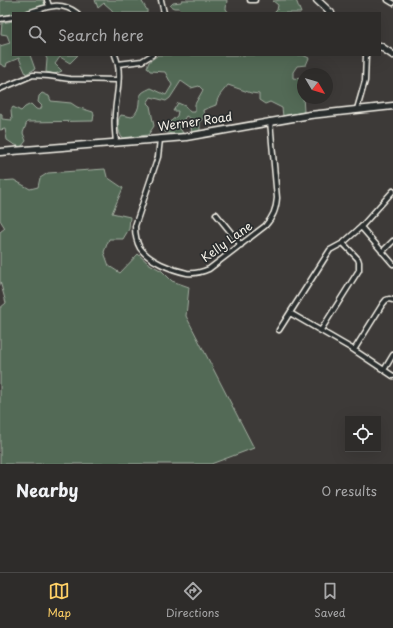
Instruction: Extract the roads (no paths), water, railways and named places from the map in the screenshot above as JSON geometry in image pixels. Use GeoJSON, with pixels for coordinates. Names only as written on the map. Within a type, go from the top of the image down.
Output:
{"type":"FeatureCollection","features":[{"type":"Feature","properties":{"kind":"street"},"geometry":{"type":"LineString","coordinates":[[47,0],[49,6]]}},
{"type":"Feature","properties":{"kind":"street"},"geometry":{"type":"LineString","coordinates":[[162,0],[164,12]]}},
{"type":"Feature","properties":{"kind":"street"},"geometry":{"type":"LineString","coordinates":[[250,0],[255,0]]}},
{"type":"Feature","properties":{"kind":"street"},"geometry":{"type":"LineString","coordinates":[[317,0],[330,12]]}},
{"type":"Feature","properties":{"kind":"street"},"geometry":{"type":"LineString","coordinates":[[388,0],[393,3]]}},
{"type":"Feature","properties":{"kind":"street"},"geometry":{"type":"LineString","coordinates":[[31,12],[49,6],[58,5],[65,6],[75,12]]}},
{"type":"Feature","properties":{"kind":"street"},"geometry":{"type":"LineString","coordinates":[[0,18],[12,17]]}},
{"type":"Feature","properties":{"kind":"street"},"geometry":{"type":"LineString","coordinates":[[381,47],[393,55]]}},
{"type":"Feature","properties":{"kind":"street"},"geometry":{"type":"LineString","coordinates":[[115,56],[118,64],[115,114],[116,142]]}},
{"type":"Feature","properties":{"kind":"street"},"geometry":{"type":"LineString","coordinates":[[118,64],[142,61],[150,56]]}},
{"type":"Feature","properties":{"kind":"street"},"geometry":{"type":"LineString","coordinates":[[358,109],[365,81],[366,56]]}},
{"type":"Feature","properties":{"kind":"street"},"geometry":{"type":"LineString","coordinates":[[0,89],[33,75],[70,79],[118,80]]}},
{"type":"Feature","properties":{"kind":"street","name":"Werner Road"},"geometry":{"type":"LineString","coordinates":[[0,152],[186,137],[270,121],[358,109],[393,106]]}},
{"type":"Feature","properties":{"kind":"street","name":"Kelly Lane"},"geometry":{"type":"LineString","coordinates":[[160,139],[158,157],[135,226],[136,237],[140,248],[148,256],[160,263],[188,273],[200,272],[209,269],[265,226],[273,217],[277,198],[270,121]]}},
{"type":"Feature","properties":{"kind":"street"},"geometry":{"type":"LineString","coordinates":[[279,330],[325,256],[330,250],[343,243],[361,227],[393,191]]}},
{"type":"Feature","properties":{"kind":"street"},"geometry":{"type":"LineString","coordinates":[[216,214],[241,244]]}},
{"type":"Feature","properties":{"kind":"street"},"geometry":{"type":"LineString","coordinates":[[361,227],[393,264]]}},
{"type":"Feature","properties":{"kind":"street"},"geometry":{"type":"LineString","coordinates":[[382,252],[393,241]]}},
{"type":"Feature","properties":{"kind":"street"},"geometry":{"type":"LineString","coordinates":[[321,330],[359,270],[359,262],[343,243]]}},
{"type":"Feature","properties":{"kind":"street"},"geometry":{"type":"LineString","coordinates":[[354,350],[382,305],[389,299],[393,300]]}},
{"type":"Feature","properties":{"kind":"street"},"geometry":{"type":"LineString","coordinates":[[290,313],[354,350],[393,376]]}},
{"type":"Feature","properties":{"kind":"street"},"geometry":{"type":"LineString","coordinates":[[384,370],[393,355]]}}]}
